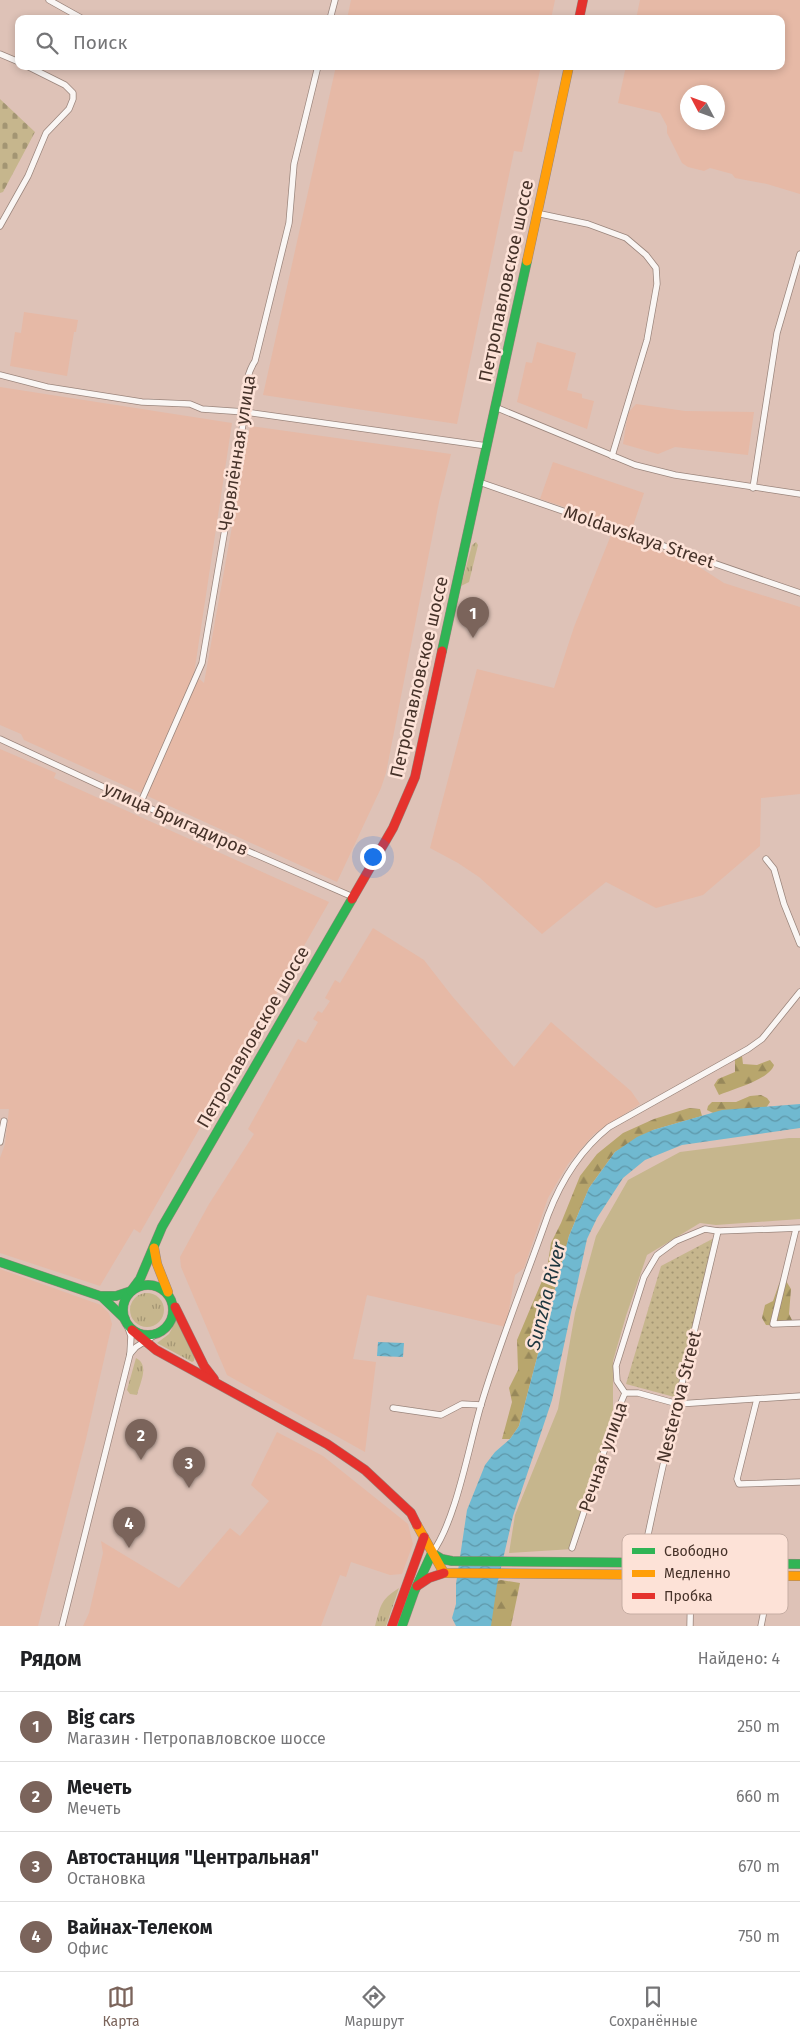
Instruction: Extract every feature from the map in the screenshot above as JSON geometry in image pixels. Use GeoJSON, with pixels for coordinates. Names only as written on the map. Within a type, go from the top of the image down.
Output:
{"type":"FeatureCollection","features":[{"type":"Feature","properties":{"kind":"main road"},"geometry":{"type":"LineString","coordinates":[[580,15],[583,0]]}},
{"type":"Feature","properties":{"kind":"main road","name":"Петропавловское шоссе"},"geometry":{"type":"LineString","coordinates":[[131,1291],[140,1279],[162,1228],[393,828],[416,777],[567,70]]}},
{"type":"Feature","properties":{"kind":"main road"},"geometry":{"type":"LineString","coordinates":[[154,1248],[160,1272],[171,1299],[204,1366],[217,1383]]}},
{"type":"Feature","properties":{"kind":"main road"},"geometry":{"type":"LineString","coordinates":[[0,1262],[100,1296],[121,1296],[138,1286],[156,1285],[164,1289],[171,1299],[174,1310],[169,1326],[155,1335],[147,1336],[128,1325],[123,1313],[124,1301],[131,1291]]}},
{"type":"Feature","properties":{"kind":"main road"},"geometry":{"type":"LineString","coordinates":[[100,1296],[113,1306],[145,1342],[156,1350],[327,1444],[359,1465],[411,1513],[437,1564],[449,1573]]}},
{"type":"Feature","properties":{"kind":"main road"},"geometry":{"type":"LineString","coordinates":[[392,1626],[424,1537]]}},
{"type":"Feature","properties":{"kind":"main road"},"geometry":{"type":"LineString","coordinates":[[432,1553],[442,1559],[452,1561],[622,1564]]}},
{"type":"Feature","properties":{"kind":"main road"},"geometry":{"type":"LineString","coordinates":[[412,1570],[432,1553]]}},
{"type":"Feature","properties":{"kind":"main road"},"geometry":{"type":"LineString","coordinates":[[402,1626],[432,1553]]}},
{"type":"Feature","properties":{"kind":"main road"},"geometry":{"type":"LineString","coordinates":[[417,1586],[428,1578],[449,1573],[622,1574]]}},
{"type":"Feature","properties":{"kind":"street"},"geometry":{"type":"LineString","coordinates":[[49,0],[77,15]]}},
{"type":"Feature","properties":{"kind":"street"},"geometry":{"type":"LineString","coordinates":[[331,15],[335,0]]}},
{"type":"Feature","properties":{"kind":"street"},"geometry":{"type":"LineString","coordinates":[[0,54],[15,60]]}},
{"type":"Feature","properties":{"kind":"street"},"geometry":{"type":"LineString","coordinates":[[0,226],[28,176],[46,133],[69,109],[73,99],[73,93],[65,85],[35,70]]}},
{"type":"Feature","properties":{"kind":"street","name":"Червлённая улица"},"geometry":{"type":"LineString","coordinates":[[140,804],[202,663],[245,412],[244,397],[249,370],[255,361],[289,223],[294,164],[317,70]]}},
{"type":"Feature","properties":{"kind":"street"},"geometry":{"type":"LineString","coordinates":[[536,213],[588,224],[626,238],[646,255],[656,268],[657,284],[647,340],[612,456]]}},
{"type":"Feature","properties":{"kind":"street"},"geometry":{"type":"LineString","coordinates":[[753,488],[777,333],[800,254]]}},
{"type":"Feature","properties":{"kind":"street"},"geometry":{"type":"LineString","coordinates":[[0,375],[47,387],[142,402],[190,404],[202,408],[245,412],[487,446]]}},
{"type":"Feature","properties":{"kind":"street"},"geometry":{"type":"LineString","coordinates":[[495,408],[635,465],[675,475],[800,494]]}},
{"type":"Feature","properties":{"kind":"street","name":"Moldavskaya Street"},"geometry":{"type":"LineString","coordinates":[[478,482],[800,593]]}},
{"type":"Feature","properties":{"kind":"street","name":"улица Бригадиров"},"geometry":{"type":"LineString","coordinates":[[0,739],[140,804],[354,897]]}},
{"type":"Feature","properties":{"kind":"street"},"geometry":{"type":"LineString","coordinates":[[766,859],[774,869],[784,904],[800,944]]}},
{"type":"Feature","properties":{"kind":"street"},"geometry":{"type":"LineString","coordinates":[[432,1553],[452,1510],[481,1405],[554,1200],[574,1164],[594,1139],[608,1127],[748,1049],[762,1039],[800,992]]}},
{"type":"Feature","properties":{"kind":"street"},"geometry":{"type":"LineString","coordinates":[[0,1142],[4,1120]]}},
{"type":"Feature","properties":{"kind":"street","name":"Речная улица"},"geometry":{"type":"LineString","coordinates":[[572,1548],[625,1393],[617,1381],[616,1366],[644,1277],[657,1255],[676,1241],[705,1229],[718,1231]]}},
{"type":"Feature","properties":{"kind":"street"},"geometry":{"type":"LineString","coordinates":[[718,1231],[798,1229],[773,1324],[800,1323]]}},
{"type":"Feature","properties":{"kind":"street","name":"Nesterova Street"},"geometry":{"type":"LineString","coordinates":[[648,1534],[661,1470],[718,1231]]}},
{"type":"Feature","properties":{"kind":"street"},"geometry":{"type":"LineString","coordinates":[[62,1626],[130,1354],[128,1325]]}},
{"type":"Feature","properties":{"kind":"street"},"geometry":{"type":"LineString","coordinates":[[130,1354],[136,1346],[155,1335]]}},
{"type":"Feature","properties":{"kind":"street"},"geometry":{"type":"LineString","coordinates":[[625,1393],[638,1393],[678,1404],[800,1396]]}},
{"type":"Feature","properties":{"kind":"street"},"geometry":{"type":"LineString","coordinates":[[757,1399],[737,1479],[739,1484],[800,1482]]}},
{"type":"Feature","properties":{"kind":"street"},"geometry":{"type":"LineString","coordinates":[[393,1408],[441,1415],[462,1404],[481,1405]]}},
{"type":"Feature","properties":{"kind":"shaded area"},"geometry":{"type":"Polygon","coordinates":[[[351,0],[555,0],[552,15],[348,15],[351,0]]]}},
{"type":"Feature","properties":{"kind":"shaded area"},"geometry":{"type":"Polygon","coordinates":[[[640,0],[800,0],[800,194],[767,184],[735,178],[732,174],[710,168],[704,171],[688,167],[682,163],[667,133],[667,126],[660,113],[618,103],[625,70],[785,70],[785,15],[637,15],[640,0]]]}},
{"type":"Feature","properties":{"kind":"shaded area"},"geometry":{"type":"Polygon","coordinates":[[[335,70],[540,70],[522,152],[514,151],[457,424],[263,395],[335,70]]]}},
{"type":"Feature","properties":{"kind":"shaded area"},"geometry":{"type":"Polygon","coordinates":[[[24,312],[78,320],[76,332],[74,332],[67,376],[10,366],[15,332],[21,333],[24,312]]]}},
{"type":"Feature","properties":{"kind":"shaded area"},"geometry":{"type":"Polygon","coordinates":[[[537,342],[576,353],[567,390],[582,394],[582,398],[594,401],[587,429],[517,402],[526,362],[532,363],[537,342]]]}},
{"type":"Feature","properties":{"kind":"shaded area"},"geometry":{"type":"Polygon","coordinates":[[[0,387],[232,423],[194,674],[204,683],[250,426],[451,454],[439,502],[386,773],[381,788],[337,882],[24,740],[21,734],[0,725],[0,387]]]}},
{"type":"Feature","properties":{"kind":"shaded area"},"geometry":{"type":"Polygon","coordinates":[[[636,404],[685,411],[754,412],[748,455],[675,447],[658,454],[623,444],[628,413],[636,404]]]}},
{"type":"Feature","properties":{"kind":"shaded area"},"geometry":{"type":"Polygon","coordinates":[[[553,462],[644,493],[632,529],[540,499],[553,462]]]}},
{"type":"Feature","properties":{"kind":"shaded area"},"geometry":{"type":"Polygon","coordinates":[[[611,535],[690,561],[724,583],[800,607],[800,794],[761,798],[760,846],[703,895],[656,908],[606,882],[542,934],[479,877],[430,848],[477,669],[554,688],[574,627],[611,535]]]}},
{"type":"Feature","properties":{"kind":"shaded area"},"geometry":{"type":"Polygon","coordinates":[[[0,749],[56,773],[54,778],[329,902],[140,1233],[134,1229],[100,1286],[0,1253],[0,1158],[5,1144],[9,1109],[0,1109],[0,749]]]}},
{"type":"Feature","properties":{"kind":"shaded area"},"geometry":{"type":"Polygon","coordinates":[[[373,928],[424,960],[452,996],[514,1067],[551,1022],[631,1091],[640,1104],[594,1134],[568,1164],[548,1198],[524,1268],[515,1275],[506,1327],[367,1295],[353,1359],[376,1362],[365,1452],[227,1375],[181,1267],[180,1257],[209,1204],[254,1134],[248,1129],[298,1039],[306,1043],[318,1022],[313,1019],[318,1011],[322,1013],[330,1001],[325,998],[335,980],[340,983],[373,928]]]}},
{"type":"Feature","properties":{"kind":"shaded area"},"geometry":{"type":"Polygon","coordinates":[[[0,1269],[101,1305],[109,1313],[112,1324],[86,1439],[38,1626],[0,1626],[0,1269]]]}},
{"type":"Feature","properties":{"kind":"shaded area"},"geometry":{"type":"Polygon","coordinates":[[[277,1432],[323,1456],[408,1524],[413,1544],[402,1574],[390,1575],[351,1562],[346,1577],[340,1575],[321,1626],[83,1626],[89,1613],[103,1553],[101,1541],[179,1588],[230,1528],[240,1536],[269,1501],[251,1485],[277,1432]]]}},
{"type":"Feature","properties":{"kind":"green space"},"geometry":{"type":"Polygon","coordinates":[[[0,99],[35,132],[3,192],[0,193],[0,99]]]}},
{"type":"Feature","properties":{"kind":"green space"},"geometry":{"type":"Polygon","coordinates":[[[476,542],[478,545],[469,582],[461,586],[472,545],[476,542]]]}},
{"type":"Feature","properties":{"kind":"green space"},"geometry":{"type":"Polygon","coordinates":[[[742,1056],[743,1064],[757,1065],[770,1060],[774,1065],[771,1070],[758,1080],[719,1095],[714,1085],[718,1079],[735,1072],[735,1058],[742,1056]]]}},
{"type":"Feature","properties":{"kind":"green space"},"geometry":{"type":"Polygon","coordinates":[[[761,1095],[770,1102],[766,1108],[715,1114],[707,1110],[712,1102],[736,1102],[750,1096],[761,1095]]]}},
{"type":"Feature","properties":{"kind":"green space"},"geometry":{"type":"Polygon","coordinates":[[[689,1108],[700,1109],[702,1116],[653,1130],[615,1152],[589,1188],[569,1236],[519,1426],[510,1439],[502,1439],[512,1402],[509,1388],[518,1370],[517,1340],[547,1269],[551,1243],[580,1176],[597,1154],[623,1133],[654,1119],[689,1108]]]}},
{"type":"Feature","properties":{"kind":"green space"},"geometry":{"type":"Polygon","coordinates":[[[800,1138],[800,1219],[716,1225],[700,1223],[647,1255],[613,1361],[613,1414],[573,1549],[509,1553],[515,1515],[558,1409],[575,1313],[596,1236],[628,1180],[680,1152],[800,1138]]]}},
{"type":"Feature","properties":{"kind":"green space"},"geometry":{"type":"Polygon","coordinates":[[[716,1237],[678,1398],[626,1384],[661,1266],[716,1237]]]}},
{"type":"Feature","properties":{"kind":"green space"},"geometry":{"type":"Polygon","coordinates":[[[786,1281],[791,1289],[789,1314],[792,1320],[788,1326],[766,1325],[762,1318],[765,1305],[773,1301],[779,1284],[786,1281]]]}},
{"type":"Feature","properties":{"kind":"green space"},"geometry":{"type":"Polygon","coordinates":[[[147,1293],[159,1298],[164,1310],[159,1322],[147,1327],[135,1322],[130,1310],[135,1298],[147,1293]]]}},
{"type":"Feature","properties":{"kind":"green space"},"geometry":{"type":"Polygon","coordinates":[[[177,1319],[195,1356],[192,1362],[157,1343],[169,1334],[177,1319]]]}},
{"type":"Feature","properties":{"kind":"green space"},"geometry":{"type":"Polygon","coordinates":[[[136,1358],[140,1361],[143,1370],[137,1395],[130,1394],[127,1390],[136,1358]]]}},
{"type":"Feature","properties":{"kind":"green space"},"geometry":{"type":"Polygon","coordinates":[[[497,1581],[520,1583],[511,1626],[488,1626],[497,1581]]]}},
{"type":"Feature","properties":{"kind":"green space"},"geometry":{"type":"Polygon","coordinates":[[[399,1588],[386,1626],[375,1626],[382,1604],[388,1596],[399,1588]]]}},
{"type":"Feature","properties":{"kind":"water"},"geometry":{"type":"Polygon","coordinates":[[[800,1104],[800,1128],[682,1145],[645,1160],[623,1178],[597,1218],[587,1239],[552,1400],[513,1516],[497,1585],[491,1626],[456,1626],[452,1618],[456,1604],[456,1584],[467,1510],[485,1465],[495,1452],[510,1439],[519,1426],[569,1236],[589,1188],[615,1152],[637,1137],[653,1130],[722,1110],[800,1104]]]}},
{"type":"Feature","properties":{"kind":"water"},"geometry":{"type":"Polygon","coordinates":[[[378,1342],[404,1343],[403,1357],[377,1356],[378,1342]]]}},
{"type":"Feature","properties":{"kind":"traffic: fast"},"geometry":{"type":"LineString","coordinates":[[442,651],[527,261]]}},
{"type":"Feature","properties":{"kind":"traffic: fast"},"geometry":{"type":"LineString","coordinates":[[131,1291],[140,1279],[162,1227],[352,899]]}},
{"type":"Feature","properties":{"kind":"traffic: fast"},"geometry":{"type":"LineString","coordinates":[[0,1262],[100,1296],[116,1296],[131,1291]]}},
{"type":"Feature","properties":{"kind":"traffic: fast"},"geometry":{"type":"LineString","coordinates":[[153,1285],[166,1292],[172,1300],[173,1310],[172,1320],[166,1328],[158,1334],[143,1335],[130,1328],[124,1320],[123,1305],[130,1292],[138,1286],[153,1285]]}},
{"type":"Feature","properties":{"kind":"traffic: fast"},"geometry":{"type":"LineString","coordinates":[[102,1297],[125,1319]]}},
{"type":"Feature","properties":{"kind":"traffic: fast"},"geometry":{"type":"LineString","coordinates":[[432,1553],[442,1559],[452,1561],[622,1562]]}},
{"type":"Feature","properties":{"kind":"traffic: fast"},"geometry":{"type":"LineString","coordinates":[[402,1626],[414,1592],[432,1553]]}},
{"type":"Feature","properties":{"kind":"traffic: fast"},"geometry":{"type":"LineString","coordinates":[[788,1564],[800,1564]]}},
{"type":"Feature","properties":{"kind":"traffic: slow"},"geometry":{"type":"LineString","coordinates":[[527,261],[568,70]]}},
{"type":"Feature","properties":{"kind":"traffic: slow"},"geometry":{"type":"LineString","coordinates":[[154,1248],[157,1264],[168,1292]]}},
{"type":"Feature","properties":{"kind":"traffic: slow"},"geometry":{"type":"LineString","coordinates":[[417,1525],[444,1573],[622,1574]]}},
{"type":"Feature","properties":{"kind":"traffic: slow"},"geometry":{"type":"LineString","coordinates":[[788,1576],[800,1576]]}},
{"type":"Feature","properties":{"kind":"traffic: jam"},"geometry":{"type":"LineString","coordinates":[[580,15],[583,0]]}},
{"type":"Feature","properties":{"kind":"traffic: jam"},"geometry":{"type":"LineString","coordinates":[[352,899],[393,828],[415,777],[442,651]]}},
{"type":"Feature","properties":{"kind":"traffic: jam"},"geometry":{"type":"LineString","coordinates":[[175,1307],[204,1366],[214,1379]]}},
{"type":"Feature","properties":{"kind":"traffic: jam"},"geometry":{"type":"LineString","coordinates":[[132,1330],[156,1350],[327,1444],[365,1470],[411,1513],[417,1525]]}},
{"type":"Feature","properties":{"kind":"traffic: jam"},"geometry":{"type":"LineString","coordinates":[[392,1626],[424,1537]]}},
{"type":"Feature","properties":{"kind":"traffic: jam"},"geometry":{"type":"LineString","coordinates":[[417,1586],[429,1578],[444,1573]]}},
{"type":"Feature","properties":{"kind":"place","name":"Big cars"},"geometry":{"type":"Point","coordinates":[473,638]}},
{"type":"Feature","properties":{"kind":"place","name":"Мечеть"},"geometry":{"type":"Point","coordinates":[141,1460]}},
{"type":"Feature","properties":{"kind":"place","name":"Автостанция \"Центральная\""},"geometry":{"type":"Point","coordinates":[189,1488]}},
{"type":"Feature","properties":{"kind":"place","name":"Вайнах-Телеком"},"geometry":{"type":"Point","coordinates":[129,1548]}},
{"type":"Feature","properties":{"kind":"water label","name":"Sunzha River"},"geometry":{"type":"Point","coordinates":[546,1296]}}]}
